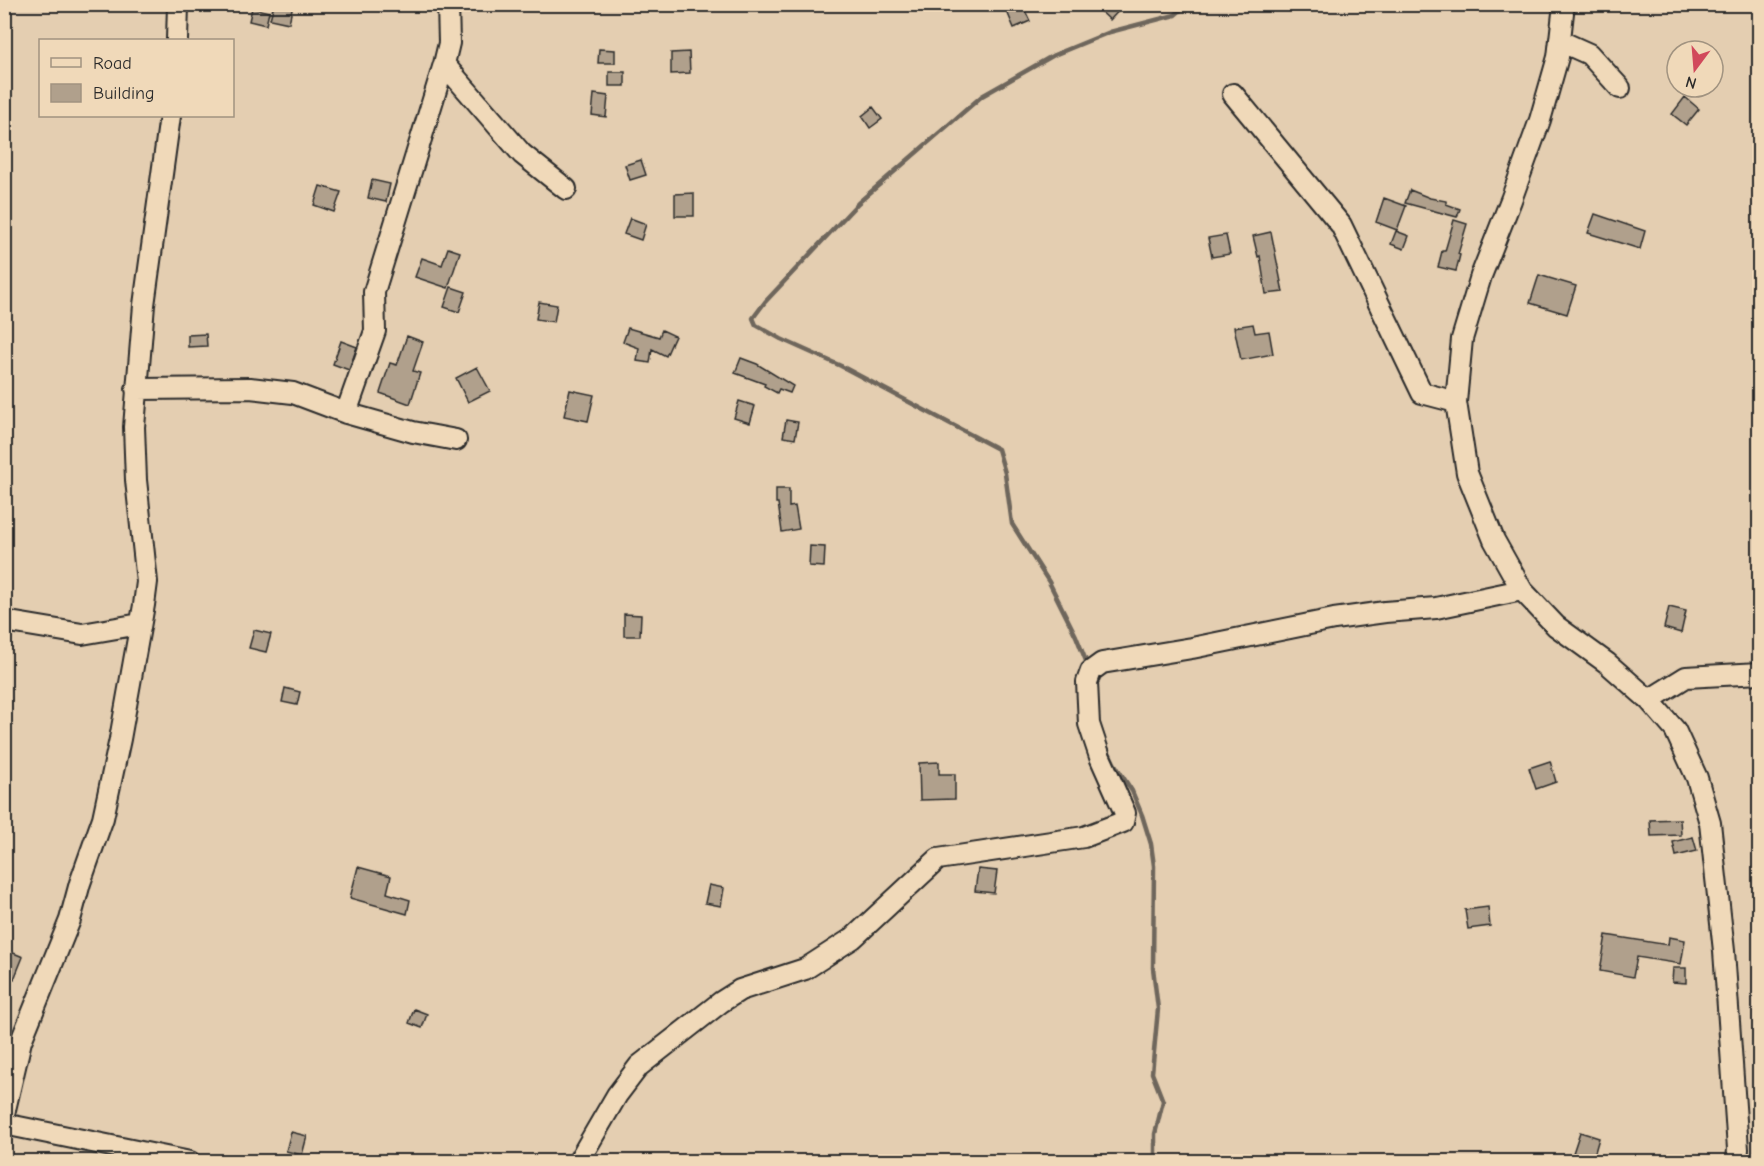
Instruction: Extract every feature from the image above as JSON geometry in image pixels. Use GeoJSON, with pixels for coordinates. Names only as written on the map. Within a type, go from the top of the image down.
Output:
{"type":"FeatureCollection","features":[{"type":"Feature","properties":{"kind":"street"},"geometry":{"type":"LineString","coordinates":[[177,4],[177,39]]}},
{"type":"Feature","properties":{"kind":"street"},"geometry":{"type":"LineString","coordinates":[[346,412],[375,331],[374,292],[444,64],[448,43],[448,4]]}},
{"type":"Feature","properties":{"kind":"street"},"geometry":{"type":"LineString","coordinates":[[1564,4],[1558,57],[1540,120],[1481,276],[1462,339],[1456,402],[1467,473],[1494,540],[1522,590],[1556,626],[1607,663],[1649,700],[1675,730],[1697,778],[1710,824],[1724,951],[1737,1161]]}},
{"type":"Feature","properties":{"kind":"street"},"geometry":{"type":"LineString","coordinates":[[1560,41],[1589,54],[1620,88]]}},
{"type":"Feature","properties":{"kind":"street"},"geometry":{"type":"LineString","coordinates":[[444,64],[522,154],[566,189]]}},
{"type":"Feature","properties":{"kind":"street"},"geometry":{"type":"LineString","coordinates":[[1233,94],[1341,225],[1422,393],[1456,402]]}},
{"type":"Feature","properties":{"kind":"street"},"geometry":{"type":"LineString","coordinates":[[4,1114],[21,1041],[70,920],[103,818],[120,739],[147,582],[134,427],[145,294],[170,117]]}},
{"type":"Feature","properties":{"kind":"street"},"geometry":{"type":"LineString","coordinates":[[136,389],[250,388],[293,393],[413,432],[456,440]]}},
{"type":"Feature","properties":{"kind":"street"},"geometry":{"type":"LineString","coordinates":[[578,1161],[617,1095],[639,1066],[740,990],[805,969],[853,938],[938,859],[1084,837],[1123,822],[1125,813],[1100,757],[1089,724],[1087,682],[1091,671],[1102,663],[1334,620],[1385,612],[1436,608],[1522,590]]}},
{"type":"Feature","properties":{"kind":"street"},"geometry":{"type":"LineString","coordinates":[[4,621],[82,634],[140,624]]}},
{"type":"Feature","properties":{"kind":"street"},"geometry":{"type":"LineString","coordinates":[[1649,700],[1686,677],[1760,674]]}},
{"type":"Feature","properties":{"kind":"street"},"geometry":{"type":"LineString","coordinates":[[4,1124],[190,1161]]}},
{"type":"Feature","properties":{"kind":"building"},"geometry":{"type":"Polygon","coordinates":[[[274,4],[293,4],[289,23],[270,19],[274,4]]]}},
{"type":"Feature","properties":{"kind":"building"},"geometry":{"type":"Polygon","coordinates":[[[1022,4],[1030,21],[1014,28],[1006,9],[1022,4]]]}},
{"type":"Feature","properties":{"kind":"building"},"geometry":{"type":"Polygon","coordinates":[[[1093,4],[1125,4],[1110,20],[1093,4]]]}},
{"type":"Feature","properties":{"kind":"building"},"geometry":{"type":"Polygon","coordinates":[[[252,8],[269,12],[266,25],[249,21],[252,8]]]}},
{"type":"Feature","properties":{"kind":"building"},"geometry":{"type":"Polygon","coordinates":[[[599,49],[615,50],[615,63],[598,63],[599,49]]]}},
{"type":"Feature","properties":{"kind":"building"},"geometry":{"type":"Polygon","coordinates":[[[689,52],[690,73],[671,74],[671,53],[689,52]]]}},
{"type":"Feature","properties":{"kind":"building"},"geometry":{"type":"Polygon","coordinates":[[[609,72],[625,72],[625,86],[609,86],[609,72]]]}},
{"type":"Feature","properties":{"kind":"building"},"geometry":{"type":"Polygon","coordinates":[[[594,94],[608,96],[606,117],[592,115],[594,94]]]}},
{"type":"Feature","properties":{"kind":"building"},"geometry":{"type":"Polygon","coordinates":[[[1683,99],[1687,99],[1699,109],[1686,125],[1672,114],[1683,99]]]}},
{"type":"Feature","properties":{"kind":"building"},"geometry":{"type":"Polygon","coordinates":[[[873,107],[882,119],[870,128],[862,116],[873,107]]]}},
{"type":"Feature","properties":{"kind":"building"},"geometry":{"type":"Polygon","coordinates":[[[641,160],[646,175],[630,180],[625,165],[641,160]]]}},
{"type":"Feature","properties":{"kind":"building"},"geometry":{"type":"Polygon","coordinates":[[[372,180],[390,184],[386,202],[368,198],[372,180]]]}},
{"type":"Feature","properties":{"kind":"building"},"geometry":{"type":"Polygon","coordinates":[[[320,186],[341,192],[334,212],[314,205],[320,186]]]}},
{"type":"Feature","properties":{"kind":"building"},"geometry":{"type":"Polygon","coordinates":[[[1410,190],[1430,198],[1446,201],[1446,204],[1460,209],[1457,217],[1405,203],[1410,190]]]}},
{"type":"Feature","properties":{"kind":"building"},"geometry":{"type":"Polygon","coordinates":[[[694,193],[694,216],[675,216],[675,194],[694,193]]]}},
{"type":"Feature","properties":{"kind":"building"},"geometry":{"type":"Polygon","coordinates":[[[1384,198],[1406,206],[1397,230],[1376,222],[1384,198]]]}},
{"type":"Feature","properties":{"kind":"building"},"geometry":{"type":"Polygon","coordinates":[[[1595,214],[1645,231],[1640,249],[1588,233],[1595,214]]]}},
{"type":"Feature","properties":{"kind":"building"},"geometry":{"type":"Polygon","coordinates":[[[630,218],[646,224],[641,240],[624,234],[630,218]]]}},
{"type":"Feature","properties":{"kind":"building"},"geometry":{"type":"Polygon","coordinates":[[[1454,220],[1467,224],[1458,254],[1460,255],[1456,271],[1438,267],[1454,220]]]}},
{"type":"Feature","properties":{"kind":"building"},"geometry":{"type":"Polygon","coordinates":[[[1396,231],[1409,236],[1404,249],[1391,244],[1396,231]]]}},
{"type":"Feature","properties":{"kind":"building"},"geometry":{"type":"Polygon","coordinates":[[[1271,232],[1283,292],[1266,294],[1260,256],[1258,257],[1253,236],[1271,232]]]}},
{"type":"Feature","properties":{"kind":"building"},"geometry":{"type":"Polygon","coordinates":[[[1226,235],[1230,254],[1212,257],[1208,238],[1226,235]]]}},
{"type":"Feature","properties":{"kind":"building"},"geometry":{"type":"Polygon","coordinates":[[[448,248],[460,252],[448,288],[415,277],[422,258],[442,265],[448,248]]]}},
{"type":"Feature","properties":{"kind":"building"},"geometry":{"type":"Polygon","coordinates":[[[1539,275],[1576,286],[1567,314],[1530,303],[1539,275]]]}},
{"type":"Feature","properties":{"kind":"building"},"geometry":{"type":"Polygon","coordinates":[[[451,287],[466,292],[459,312],[444,307],[451,287]]]}},
{"type":"Feature","properties":{"kind":"building"},"geometry":{"type":"Polygon","coordinates":[[[539,302],[557,305],[554,322],[536,319],[539,302]]]}},
{"type":"Feature","properties":{"kind":"building"},"geometry":{"type":"Polygon","coordinates":[[[1253,324],[1255,333],[1269,331],[1273,354],[1241,360],[1234,327],[1253,324]]]}},
{"type":"Feature","properties":{"kind":"building"},"geometry":{"type":"Polygon","coordinates":[[[628,328],[659,337],[662,330],[675,336],[666,356],[652,349],[650,363],[637,361],[639,348],[623,342],[628,328]]]}},
{"type":"Feature","properties":{"kind":"building"},"geometry":{"type":"Polygon","coordinates":[[[206,334],[207,346],[188,347],[188,335],[206,334]]]}},
{"type":"Feature","properties":{"kind":"building"},"geometry":{"type":"Polygon","coordinates":[[[407,336],[423,342],[413,371],[420,373],[410,404],[380,393],[390,363],[397,365],[407,336]]]}},
{"type":"Feature","properties":{"kind":"building"},"geometry":{"type":"Polygon","coordinates":[[[341,341],[357,347],[349,370],[333,364],[341,341]]]}},
{"type":"Feature","properties":{"kind":"building"},"geometry":{"type":"Polygon","coordinates":[[[741,358],[757,364],[793,386],[790,393],[779,389],[777,393],[764,386],[765,384],[735,373],[741,358]]]}},
{"type":"Feature","properties":{"kind":"building"},"geometry":{"type":"Polygon","coordinates":[[[477,367],[490,391],[468,402],[456,378],[477,367]]]}},
{"type":"Feature","properties":{"kind":"building"},"geometry":{"type":"Polygon","coordinates":[[[570,390],[594,395],[588,421],[564,416],[570,390]]]}},
{"type":"Feature","properties":{"kind":"building"},"geometry":{"type":"Polygon","coordinates":[[[739,401],[755,406],[750,423],[734,418],[739,401]]]}},
{"type":"Feature","properties":{"kind":"building"},"geometry":{"type":"Polygon","coordinates":[[[786,420],[798,422],[795,439],[783,437],[786,420]]]}},
{"type":"Feature","properties":{"kind":"building"},"geometry":{"type":"Polygon","coordinates":[[[776,489],[789,489],[789,507],[795,506],[799,529],[782,532],[778,503],[776,503],[776,489]]]}},
{"type":"Feature","properties":{"kind":"building"},"geometry":{"type":"Polygon","coordinates":[[[810,546],[825,547],[824,567],[809,566],[810,546]]]}},
{"type":"Feature","properties":{"kind":"building"},"geometry":{"type":"Polygon","coordinates":[[[1669,607],[1686,611],[1681,633],[1664,628],[1669,607]]]}},
{"type":"Feature","properties":{"kind":"building"},"geometry":{"type":"Polygon","coordinates":[[[624,614],[641,615],[640,636],[624,636],[624,614]]]}},
{"type":"Feature","properties":{"kind":"building"},"geometry":{"type":"Polygon","coordinates":[[[254,630],[271,634],[266,652],[249,648],[254,630]]]}},
{"type":"Feature","properties":{"kind":"building"},"geometry":{"type":"Polygon","coordinates":[[[285,688],[300,692],[297,705],[282,702],[285,688]]]}},
{"type":"Feature","properties":{"kind":"building"},"geometry":{"type":"Polygon","coordinates":[[[1550,761],[1556,782],[1536,789],[1529,768],[1550,761]]]}},
{"type":"Feature","properties":{"kind":"building"},"geometry":{"type":"Polygon","coordinates":[[[939,762],[939,774],[955,774],[955,799],[920,800],[919,763],[939,762]]]}},
{"type":"Feature","properties":{"kind":"building"},"geometry":{"type":"Polygon","coordinates":[[[1680,819],[1681,835],[1651,836],[1650,820],[1680,819]]]}},
{"type":"Feature","properties":{"kind":"building"},"geometry":{"type":"Polygon","coordinates":[[[1693,837],[1697,851],[1676,856],[1673,842],[1693,837]]]}},
{"type":"Feature","properties":{"kind":"building"},"geometry":{"type":"Polygon","coordinates":[[[358,867],[391,876],[387,893],[410,900],[407,914],[350,898],[358,867]]]}},
{"type":"Feature","properties":{"kind":"building"},"geometry":{"type":"Polygon","coordinates":[[[978,869],[997,871],[994,893],[975,891],[978,869]]]}},
{"type":"Feature","properties":{"kind":"building"},"geometry":{"type":"Polygon","coordinates":[[[709,885],[724,888],[721,906],[705,903],[709,885]]]}},
{"type":"Feature","properties":{"kind":"building"},"geometry":{"type":"Polygon","coordinates":[[[1488,907],[1490,926],[1468,929],[1465,910],[1488,907]]]}},
{"type":"Feature","properties":{"kind":"building"},"geometry":{"type":"Polygon","coordinates":[[[1606,935],[1668,945],[1669,937],[1685,940],[1681,964],[1637,957],[1633,977],[1600,971],[1606,935]]]}},
{"type":"Feature","properties":{"kind":"building"},"geometry":{"type":"Polygon","coordinates":[[[4,949],[23,957],[14,979],[4,975],[4,949]]]}},
{"type":"Feature","properties":{"kind":"building"},"geometry":{"type":"Polygon","coordinates":[[[1673,968],[1686,968],[1686,983],[1672,982],[1673,968]]]}},
{"type":"Feature","properties":{"kind":"building"},"geometry":{"type":"Polygon","coordinates":[[[414,1009],[427,1014],[422,1028],[409,1023],[414,1009]]]}},
{"type":"Feature","properties":{"kind":"building"},"geometry":{"type":"Polygon","coordinates":[[[291,1132],[307,1136],[302,1155],[286,1151],[291,1132]]]}},
{"type":"Feature","properties":{"kind":"building"},"geometry":{"type":"Polygon","coordinates":[[[1580,1132],[1599,1138],[1593,1159],[1573,1153],[1580,1132]]]}},
{"type":"Feature","properties":{"kind":"waterway"},"geometry":{"type":"LineString","coordinates":[[1088,666],[1049,582],[1012,524],[1005,473],[998,449],[841,366],[781,339],[756,325],[753,318],[765,302],[858,203],[982,96],[1054,55],[1110,32],[1175,15],[1183,8],[1183,4]]}},
{"type":"Feature","properties":{"kind":"waterway"},"geometry":{"type":"LineString","coordinates":[[1106,746],[1132,791],[1142,815],[1151,844],[1154,866],[1153,968],[1158,1009],[1152,1073],[1163,1101],[1155,1134],[1155,1162]]}}]}
